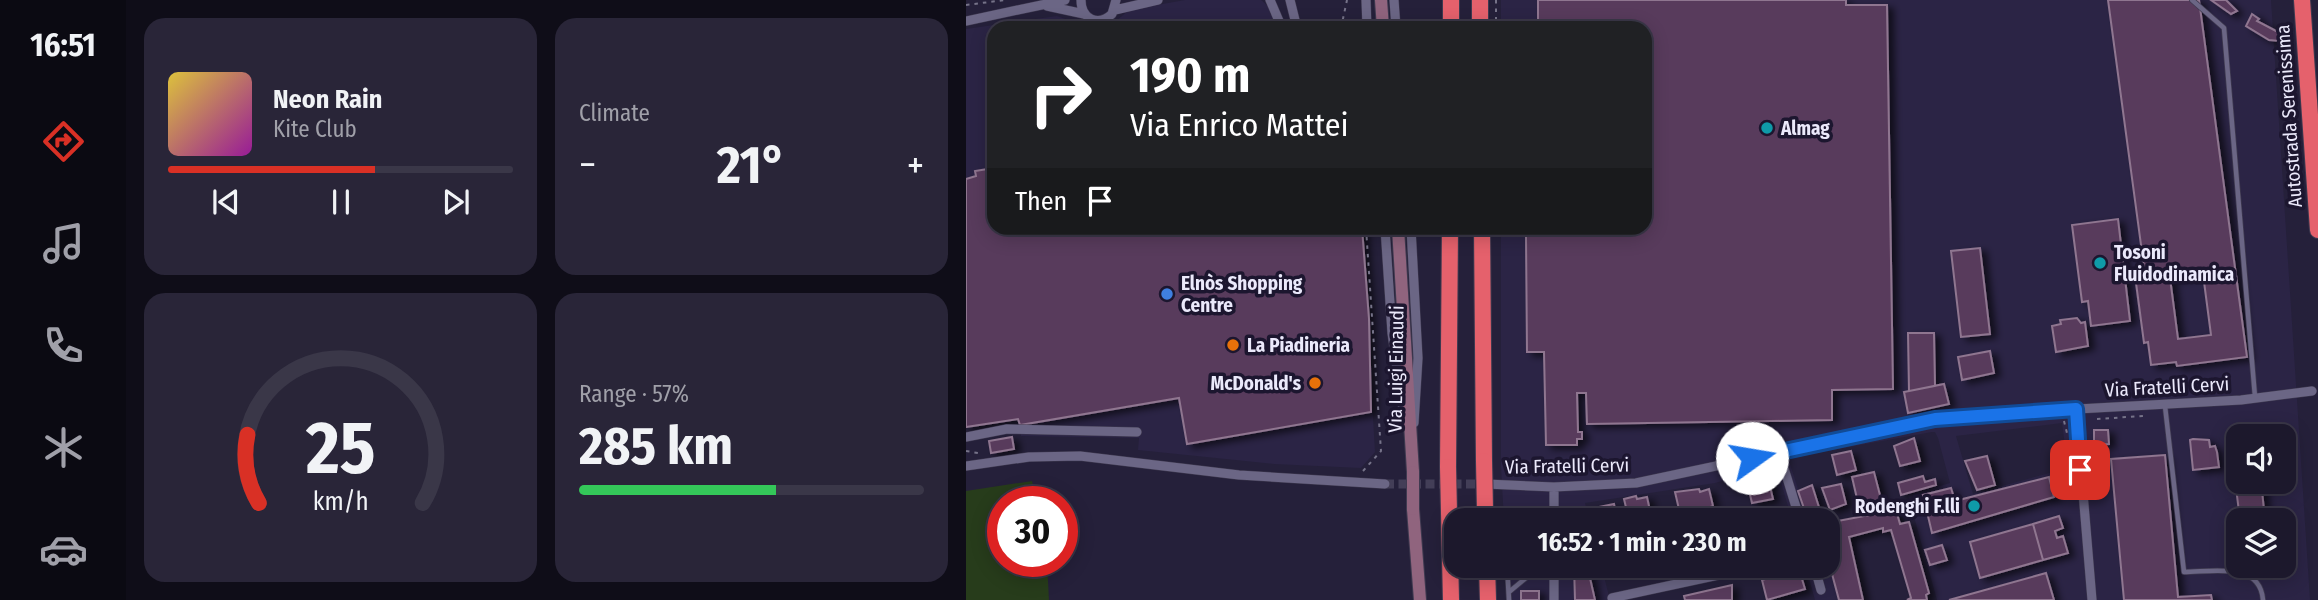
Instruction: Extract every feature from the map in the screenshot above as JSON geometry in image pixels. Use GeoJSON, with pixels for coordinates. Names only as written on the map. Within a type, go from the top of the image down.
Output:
{"type":"FeatureCollection","features":[{"type":"Feature","properties":{"kind":"highway"},"geometry":{"type":"LineString","coordinates":[[1451,0],[1451,21]]}},
{"type":"Feature","properties":{"kind":"highway"},"geometry":{"type":"LineString","coordinates":[[1480,0],[1480,21]]}},
{"type":"Feature","properties":{"kind":"highway","name":"Autostrada Serenissima"},"geometry":{"type":"LineString","coordinates":[[2302,0],[2318,230]]}},
{"type":"Feature","properties":{"kind":"highway"},"geometry":{"type":"LineString","coordinates":[[1450,235],[1448,467],[1451,600]]}},
{"type":"Feature","properties":{"kind":"highway"},"geometry":{"type":"LineString","coordinates":[[1482,235],[1485,508]]}},
{"type":"Feature","properties":{"kind":"highway"},"geometry":{"type":"LineString","coordinates":[[1487,578],[1488,600]]}},
{"type":"Feature","properties":{"kind":"street"},"geometry":{"type":"LineString","coordinates":[[966,21],[1065,0]]}},
{"type":"Feature","properties":{"kind":"street"},"geometry":{"type":"LineString","coordinates":[[1081,0],[1084,14]]}},
{"type":"Feature","properties":{"kind":"street"},"geometry":{"type":"LineString","coordinates":[[1045,6],[1084,14],[1100,21],[1109,18],[1115,5],[1157,0]]}},
{"type":"Feature","properties":{"kind":"street"},"geometry":{"type":"LineString","coordinates":[[1270,0],[1279,21]]}},
{"type":"Feature","properties":{"kind":"street"},"geometry":{"type":"LineString","coordinates":[[1290,0],[1295,21]]}},
{"type":"Feature","properties":{"kind":"street"},"geometry":{"type":"LineString","coordinates":[[1366,0],[1367,21]]}},
{"type":"Feature","properties":{"kind":"street"},"geometry":{"type":"LineString","coordinates":[[1381,0],[1382,21]]}},
{"type":"Feature","properties":{"kind":"street"},"geometry":{"type":"LineString","coordinates":[[1394,0],[1396,21]]}},
{"type":"Feature","properties":{"kind":"street","name":"Via Luigi Einaudi"},"geometry":{"type":"LineString","coordinates":[[1385,235],[1392,333],[1401,402],[1412,452]]}},
{"type":"Feature","properties":{"kind":"street"},"geometry":{"type":"LineString","coordinates":[[1399,235],[1413,472],[1414,600]]}},
{"type":"Feature","properties":{"kind":"street","name":"Via Luigi Einaudi"},"geometry":{"type":"LineString","coordinates":[[1411,235],[1418,358],[1412,452]]}},
{"type":"Feature","properties":{"kind":"street","name":"Via Fratelli Cervi"},"geometry":{"type":"LineString","coordinates":[[1486,484],[1554,487],[1636,483],[1952,416],[2076,409],[2165,408],[2312,391]]}},
{"type":"Feature","properties":{"kind":"street"},"geometry":{"type":"LineString","coordinates":[[2076,409],[2092,600]]}},
{"type":"Feature","properties":{"kind":"street"},"geometry":{"type":"LineString","coordinates":[[966,437],[1007,429],[1137,432]]}},
{"type":"Feature","properties":{"kind":"street"},"geometry":{"type":"LineString","coordinates":[[1779,452],[1796,508]]}},
{"type":"Feature","properties":{"kind":"street"},"geometry":{"type":"LineString","coordinates":[[966,466],[1029,457],[1080,456],[1239,475],[1385,484]]}},
{"type":"Feature","properties":{"kind":"street"},"geometry":{"type":"LineString","coordinates":[[1554,487],[1554,508]]}},
{"type":"Feature","properties":{"kind":"street"},"geometry":{"type":"LineString","coordinates":[[1415,555],[1420,600]]}},
{"type":"Feature","properties":{"kind":"street"},"geometry":{"type":"LineString","coordinates":[[1554,578],[1554,600]]}},
{"type":"Feature","properties":{"kind":"street"},"geometry":{"type":"LineString","coordinates":[[1612,598],[1705,578]]}},
{"type":"Feature","properties":{"kind":"street"},"geometry":{"type":"LineString","coordinates":[[1818,578],[1821,590]]}},
{"type":"Feature","properties":{"kind":"lane"},"geometry":{"type":"LineString","coordinates":[[2192,0],[2224,28],[2255,398]]}},
{"type":"Feature","properties":{"kind":"lane"},"geometry":{"type":"LineString","coordinates":[[2165,408],[2183,572],[2242,572],[2254,578],[2262,589],[2263,600]]}},
{"type":"Feature","properties":{"kind":"lane"},"geometry":{"type":"LineString","coordinates":[[1508,578],[1509,600]]}},
{"type":"Feature","properties":{"kind":"lane"},"geometry":{"type":"LineString","coordinates":[[1509,592],[1526,578]]}},
{"type":"Feature","properties":{"kind":"path"},"geometry":{"type":"LineString","coordinates":[[966,5],[1005,0]]}},
{"type":"Feature","properties":{"kind":"path"},"geometry":{"type":"LineString","coordinates":[[1342,21],[1347,0]]}},
{"type":"Feature","properties":{"kind":"path"},"geometry":{"type":"LineString","coordinates":[[1496,0],[1496,21]]}},
{"type":"Feature","properties":{"kind":"path"},"geometry":{"type":"LineString","coordinates":[[1360,475],[1381,451],[1366,235]]}},
{"type":"Feature","properties":{"kind":"path"},"geometry":{"type":"LineString","coordinates":[[2089,420],[2134,419],[2165,408]]}},
{"type":"Feature","properties":{"kind":"path"},"geometry":{"type":"LineString","coordinates":[[2060,420],[2066,425],[2068,445],[2078,444]]}},
{"type":"Feature","properties":{"kind":"shaded area"},"geometry":{"type":"Polygon","coordinates":[[[1185,0],[1261,0],[1268,6],[1273,21],[1116,21],[1129,10],[1185,0]]]}},
{"type":"Feature","properties":{"kind":"shaded area"},"geometry":{"type":"Polygon","coordinates":[[[1501,0],[2271,0],[2310,600],[1937,600],[1908,495],[1950,483],[1935,432],[1788,458],[1804,508],[1789,508],[1776,465],[1715,483],[1585,503],[1586,508],[1503,508],[1501,235],[1652,235],[1652,21],[1501,21],[1501,0]],[[2062,423],[1956,436],[1973,494],[2068,468],[2062,423]]]}},
{"type":"Feature","properties":{"kind":"shaded area","name":"Elnòs Shopping Centre"},"geometry":{"type":"Polygon","coordinates":[[[1057,16],[1071,21],[1022,21],[1057,16]]]}},
{"type":"Feature","properties":{"kind":"shaded area","name":"Elnòs Shopping Centre"},"geometry":{"type":"Polygon","coordinates":[[[987,26],[987,235],[1362,235],[1375,452],[1361,468],[1274,464],[1138,450],[1139,438],[1021,436],[1018,419],[966,427],[966,29],[987,26]]]}},
{"type":"Feature","properties":{"kind":"shaded area"},"geometry":{"type":"Polygon","coordinates":[[[1506,578],[1604,578],[1610,600],[1507,600],[1506,578]]]}},
{"type":"Feature","properties":{"kind":"shaded area"},"geometry":{"type":"Polygon","coordinates":[[[1809,578],[1834,578],[1839,600],[1815,600],[1809,578]]]}},
{"type":"Feature","properties":{"kind":"green space"},"geometry":{"type":"Polygon","coordinates":[[[1032,481],[1033,486],[999,486],[1032,481]]]}},
{"type":"Feature","properties":{"kind":"green space"},"geometry":{"type":"Polygon","coordinates":[[[987,488],[987,577],[1048,577],[1049,600],[966,600],[966,491],[987,488]]]}},
{"type":"Feature","properties":{"kind":"building","name":"Almag"},"geometry":{"type":"Polygon","coordinates":[[[1538,0],[1846,0],[1846,5],[1887,5],[1893,389],[1832,390],[1832,420],[1587,424],[1586,393],[1577,393],[1578,432],[1582,432],[1582,439],[1577,439],[1577,445],[1546,445],[1544,352],[1527,352],[1526,236],[1652,235],[1652,21],[1538,21],[1538,0]]]}},
{"type":"Feature","properties":{"kind":"building"},"geometry":{"type":"Polygon","coordinates":[[[2108,0],[2199,0],[2247,357],[2177,366],[2176,362],[2151,365],[2148,342],[2144,343],[2136,283],[2146,282],[2108,0]],[[2203,274],[2170,278],[2178,339],[2211,335],[2203,274]]]}},
{"type":"Feature","properties":{"kind":"building"},"geometry":{"type":"Polygon","coordinates":[[[2211,0],[2226,0],[2237,11],[2231,14],[2211,0]]]}},
{"type":"Feature","properties":{"kind":"building"},"geometry":{"type":"Polygon","coordinates":[[[2252,14],[2259,19],[2257,21],[2278,32],[2279,41],[2269,40],[2246,26],[2252,14]]]}},
{"type":"Feature","properties":{"kind":"building","name":"Elnòs Shopping Centre"},"geometry":{"type":"Polygon","coordinates":[[[987,169],[987,235],[1363,235],[1369,319],[1371,412],[1187,444],[1179,398],[1020,425],[1018,419],[966,427],[966,179],[976,176],[975,171],[987,169]]]}},
{"type":"Feature","properties":{"kind":"building","name":"Tosoni Fluidodinamica"},"geometry":{"type":"Polygon","coordinates":[[[2118,219],[2130,321],[2091,326],[2088,301],[2082,302],[2072,225],[2118,219]]]}},
{"type":"Feature","properties":{"kind":"building"},"geometry":{"type":"Polygon","coordinates":[[[1980,248],[1990,334],[1961,337],[1951,251],[1980,248]]]}},
{"type":"Feature","properties":{"kind":"building"},"geometry":{"type":"Polygon","coordinates":[[[2077,318],[2081,323],[2085,322],[2088,346],[2056,352],[2052,326],[2061,324],[2060,320],[2077,318]]]}},
{"type":"Feature","properties":{"kind":"building"},"geometry":{"type":"Polygon","coordinates":[[[1908,333],[1934,333],[1935,386],[1909,391],[1908,333]]]}},
{"type":"Feature","properties":{"kind":"building"},"geometry":{"type":"Polygon","coordinates":[[[1990,351],[1994,373],[1962,380],[1958,357],[1990,351]]]}},
{"type":"Feature","properties":{"kind":"building"},"geometry":{"type":"Polygon","coordinates":[[[1944,384],[1949,404],[1908,413],[1904,392],[1944,384]]]}},
{"type":"Feature","properties":{"kind":"building"},"geometry":{"type":"Polygon","coordinates":[[[2094,430],[2108,430],[2109,444],[2094,445],[2094,430]]]}},
{"type":"Feature","properties":{"kind":"building"},"geometry":{"type":"Polygon","coordinates":[[[1012,437],[1014,449],[991,453],[989,441],[1012,437]]]}},
{"type":"Feature","properties":{"kind":"building"},"geometry":{"type":"Polygon","coordinates":[[[1914,438],[1920,461],[1900,466],[1894,446],[1914,438]]]}},
{"type":"Feature","properties":{"kind":"building"},"geometry":{"type":"Polygon","coordinates":[[[2190,440],[2209,440],[2210,447],[2215,446],[2219,467],[2193,470],[2190,440]]]}},
{"type":"Feature","properties":{"kind":"building"},"geometry":{"type":"Polygon","coordinates":[[[1851,451],[1856,470],[1837,475],[1832,455],[1851,451]]]}},
{"type":"Feature","properties":{"kind":"building"},"geometry":{"type":"Polygon","coordinates":[[[2165,455],[2178,597],[2211,595],[2212,600],[2124,600],[2111,459],[2165,455]]]}},
{"type":"Feature","properties":{"kind":"building"},"geometry":{"type":"Polygon","coordinates":[[[1987,456],[1995,485],[1977,490],[1965,461],[1987,456]]]}},
{"type":"Feature","properties":{"kind":"building"},"geometry":{"type":"Polygon","coordinates":[[[1874,472],[1882,503],[1871,506],[1869,500],[1858,503],[1852,477],[1874,472]]]}},
{"type":"Feature","properties":{"kind":"building"},"geometry":{"type":"Polygon","coordinates":[[[1923,476],[1925,482],[1935,479],[1936,485],[1901,495],[1898,483],[1923,476]]]}},
{"type":"Feature","properties":{"kind":"building","name":"Rodenghi F.lli"},"geometry":{"type":"Polygon","coordinates":[[[2049,477],[2054,497],[1932,533],[1923,495],[1951,488],[1955,501],[2049,477]]]}},
{"type":"Feature","properties":{"kind":"building"},"geometry":{"type":"Polygon","coordinates":[[[1768,478],[1773,499],[1752,503],[1747,482],[1768,478]]]}},
{"type":"Feature","properties":{"kind":"building"},"geometry":{"type":"Polygon","coordinates":[[[1841,484],[1846,504],[1829,508],[1822,488],[1841,484]]]}},
{"type":"Feature","properties":{"kind":"building"},"geometry":{"type":"Polygon","coordinates":[[[1812,485],[1819,508],[1804,508],[1798,491],[1812,485]]]}},
{"type":"Feature","properties":{"kind":"building"},"geometry":{"type":"Polygon","coordinates":[[[1699,489],[1700,492],[1709,489],[1713,506],[1679,508],[1675,492],[1699,489]]]}},
{"type":"Feature","properties":{"kind":"building"},"geometry":{"type":"Polygon","coordinates":[[[2237,494],[2262,494],[2264,508],[2239,508],[2237,494]]]}},
{"type":"Feature","properties":{"kind":"building"},"geometry":{"type":"Polygon","coordinates":[[[1647,497],[1649,508],[1626,508],[1624,499],[1647,497]]]}},
{"type":"Feature","properties":{"kind":"building"},"geometry":{"type":"Polygon","coordinates":[[[1614,504],[1615,508],[1594,508],[1614,504]]]}},
{"type":"Feature","properties":{"kind":"building"},"geometry":{"type":"Polygon","coordinates":[[[1896,510],[1900,524],[1909,522],[1929,593],[1926,595],[1927,600],[1907,600],[1911,598],[1891,530],[1883,532],[1883,528],[1849,537],[1863,600],[1839,600],[1833,578],[1840,578],[1840,521],[1896,510]]]}},
{"type":"Feature","properties":{"kind":"building"},"geometry":{"type":"Polygon","coordinates":[[[2059,516],[2063,528],[2055,531],[2057,538],[2063,536],[2068,553],[2043,560],[2033,524],[2059,516]]]}},
{"type":"Feature","properties":{"kind":"building"},"geometry":{"type":"Polygon","coordinates":[[[2033,524],[2043,560],[1980,578],[1970,542],[2033,524]]]}},
{"type":"Feature","properties":{"kind":"building"},"geometry":{"type":"Polygon","coordinates":[[[1942,545],[1947,560],[1930,565],[1925,550],[1942,545]]]}},
{"type":"Feature","properties":{"kind":"building"},"geometry":{"type":"Polygon","coordinates":[[[2046,573],[2054,600],[1949,600],[2046,573]]]}},
{"type":"Feature","properties":{"kind":"building"},"geometry":{"type":"Polygon","coordinates":[[[1574,578],[1590,578],[1595,600],[1575,600],[1574,578]]]}},
{"type":"Feature","properties":{"kind":"building"},"geometry":{"type":"Polygon","coordinates":[[[1802,578],[1805,589],[1767,600],[1762,580],[1802,578]]]}},
{"type":"Feature","properties":{"kind":"building"},"geometry":{"type":"Polygon","coordinates":[[[1732,585],[1732,600],[1685,600],[1684,596],[1732,585]]]}},
{"type":"Feature","properties":{"kind":"building"},"geometry":{"type":"Polygon","coordinates":[[[1521,591],[1539,591],[1539,600],[1521,600],[1521,591]]]}},
{"type":"Feature","properties":{"kind":"tunnel"},"geometry":{"type":"LineString","coordinates":[[1385,484],[1486,484]]}},
{"type":"Feature","properties":{"kind":"place","name":"Almag"},"geometry":{"type":"Point","coordinates":[1767,128]}},
{"type":"Feature","properties":{"kind":"place","name":"Tosoni Fluidodinamica"},"geometry":{"type":"Point","coordinates":[2100,263]}},
{"type":"Feature","properties":{"kind":"place","name":"Elnòs Shopping Centre"},"geometry":{"type":"Point","coordinates":[1167,294]}},
{"type":"Feature","properties":{"kind":"place","name":"La Piadineria"},"geometry":{"type":"Point","coordinates":[1233,345]}},
{"type":"Feature","properties":{"kind":"place","name":"McDonald's"},"geometry":{"type":"Point","coordinates":[1315,383]}},
{"type":"Feature","properties":{"kind":"place","name":"Rodenghi F.lli"},"geometry":{"type":"Point","coordinates":[1974,506]}},
{"type":"Feature","properties":{"kind":"route"},"geometry":{"type":"LineString","coordinates":[[1752,458],[1952,416],[2076,409],[2080,470]]}}]}
